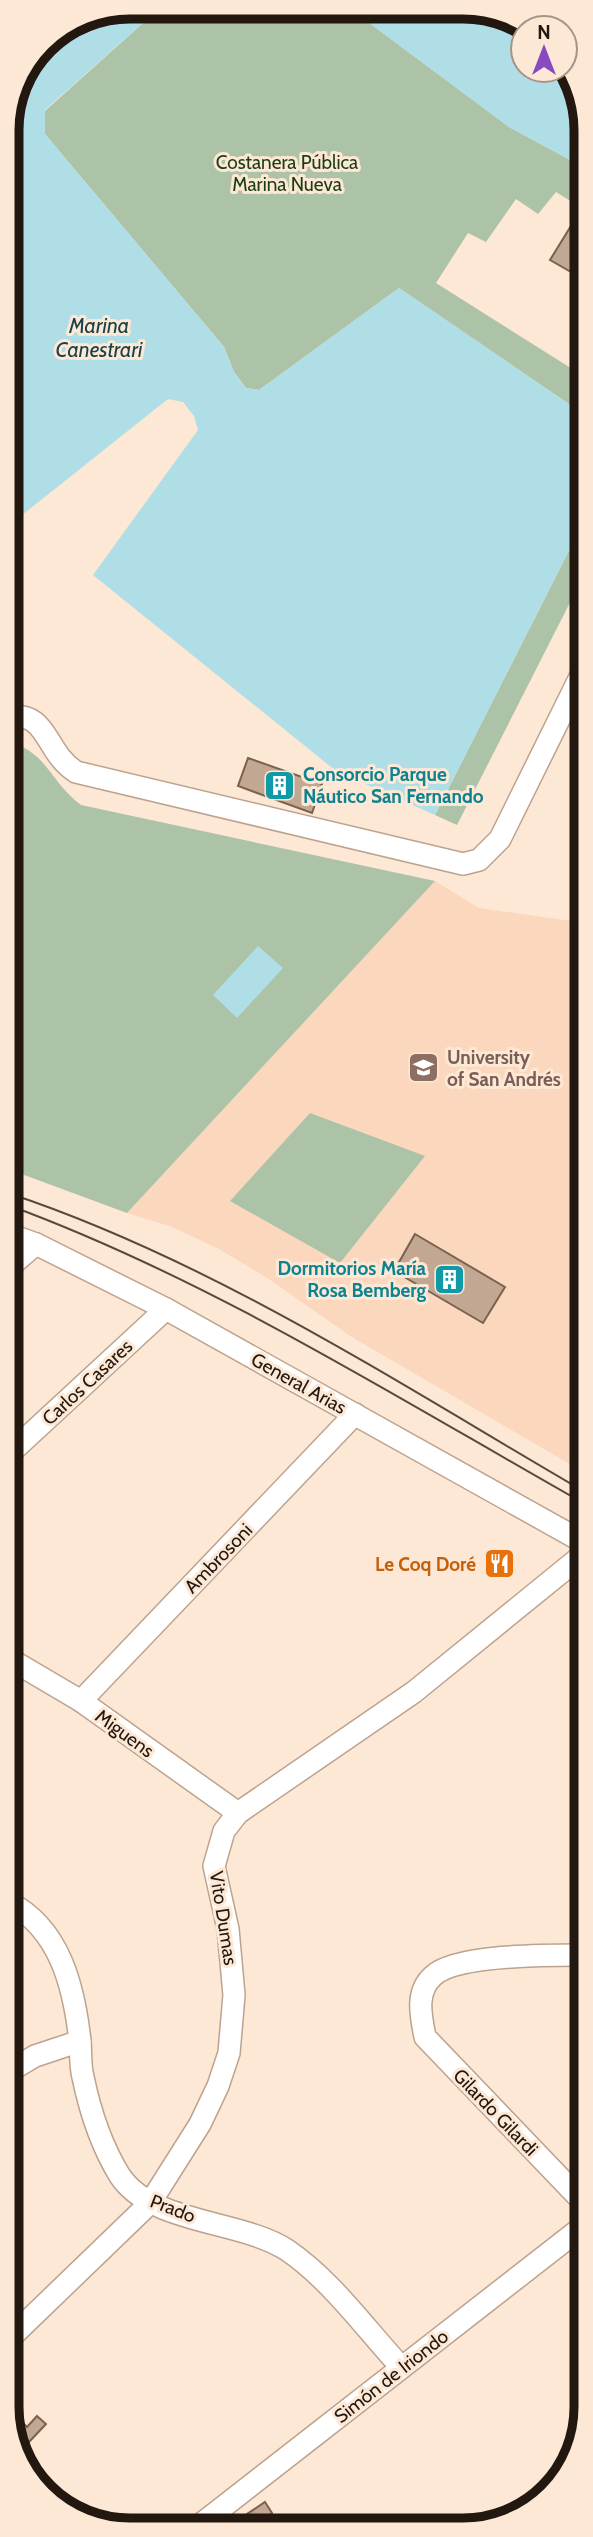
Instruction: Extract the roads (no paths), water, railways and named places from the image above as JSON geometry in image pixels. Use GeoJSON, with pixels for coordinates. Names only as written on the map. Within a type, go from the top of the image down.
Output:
{"type":"FeatureCollection","features":[{"type":"Feature","properties":{"kind":"street"},"geometry":{"type":"LineString","coordinates":[[19,717],[31,718],[41,728],[57,757],[76,772],[463,864],[479,860],[500,839],[574,689]]}},
{"type":"Feature","properties":{"kind":"street","name":"General Arias"},"geometry":{"type":"LineString","coordinates":[[19,1238],[166,1309],[574,1537]]}},
{"type":"Feature","properties":{"kind":"street"},"geometry":{"type":"LineString","coordinates":[[19,1259],[36,1244]]}},
{"type":"Feature","properties":{"kind":"street","name":"Carlos Casares"},"geometry":{"type":"LineString","coordinates":[[19,1445],[166,1309]]}},
{"type":"Feature","properties":{"kind":"street","name":"Ambrosoni"},"geometry":{"type":"LineString","coordinates":[[81,1701],[355,1414]]}},
{"type":"Feature","properties":{"kind":"street","name":"Vito Dumas"},"geometry":{"type":"LineString","coordinates":[[19,2329],[150,2203],[200,2124],[229,2053],[233,2007],[232,1963],[214,1866],[225,1831],[238,1813],[414,1692],[574,1562]]}},
{"type":"Feature","properties":{"kind":"street","name":"Miguens"},"geometry":{"type":"LineString","coordinates":[[19,1664],[81,1701],[238,1813]]}},
{"type":"Feature","properties":{"kind":"street","name":"Prado"},"geometry":{"type":"LineString","coordinates":[[19,1910],[39,1924],[56,1949],[69,1980],[82,2076],[104,2146],[122,2178],[150,2203],[284,2248],[312,2269],[401,2367]]}},
{"type":"Feature","properties":{"kind":"street","name":"Gilardo Gilardi"},"geometry":{"type":"LineString","coordinates":[[574,1955],[465,1962],[447,1967],[432,1977],[422,1992],[420,2011],[425,2037],[574,2193]]}},
{"type":"Feature","properties":{"kind":"street"},"geometry":{"type":"LineString","coordinates":[[19,2065],[35,2056],[79,2041]]}},
{"type":"Feature","properties":{"kind":"street","name":"Simón de Iriondo"},"geometry":{"type":"LineString","coordinates":[[209,2518],[574,2233]]}},
{"type":"Feature","properties":{"kind":"water","name":"Marina Canestrari"},"geometry":{"type":"Polygon","coordinates":[[[147,19],[45,110],[45,134],[224,347],[234,372],[246,388],[259,390],[399,288],[574,407],[574,541],[435,815],[336,771],[93,575],[198,430],[194,416],[183,402],[168,399],[19,517],[21,109],[38,69],[52,52],[69,38],[109,21],[147,19]]]}},
{"type":"Feature","properties":{"kind":"water"},"geometry":{"type":"Polygon","coordinates":[[[364,19],[463,19],[484,21],[509,30],[509,84],[563,84],[573,116],[574,162],[509,127],[364,19]]]}},
{"type":"Feature","properties":{"kind":"water"},"geometry":{"type":"Polygon","coordinates":[[[258,946],[283,968],[237,1018],[213,995],[258,946]]]}},
{"type":"Feature","properties":{"kind":"tram line"},"geometry":{"type":"LineString","coordinates":[[19,1197],[84,1221],[232,1289],[375,1368],[574,1486]]}},
{"type":"Feature","properties":{"kind":"tram line"},"geometry":{"type":"LineString","coordinates":[[19,1209],[158,1268],[231,1305],[574,1498]]}},
{"type":"Feature","properties":{"kind":"place","name":"Consorcio Parque Náutico San Fernando"},"geometry":{"type":"Point","coordinates":[280,785]}},
{"type":"Feature","properties":{"kind":"place","name":"University of San Andrés"},"geometry":{"type":"Point","coordinates":[424,1068]}},
{"type":"Feature","properties":{"kind":"place","name":"Dormitorios María Rosa Bemberg"},"geometry":{"type":"Point","coordinates":[449,1279]}},
{"type":"Feature","properties":{"kind":"place","name":"Le Coq Doré"},"geometry":{"type":"Point","coordinates":[499,1564]}},
{"type":"Feature","properties":{"kind":"park label","name":"Costanera Pública Marina Nueva"},"geometry":{"type":"Point","coordinates":[287,173]}}]}
